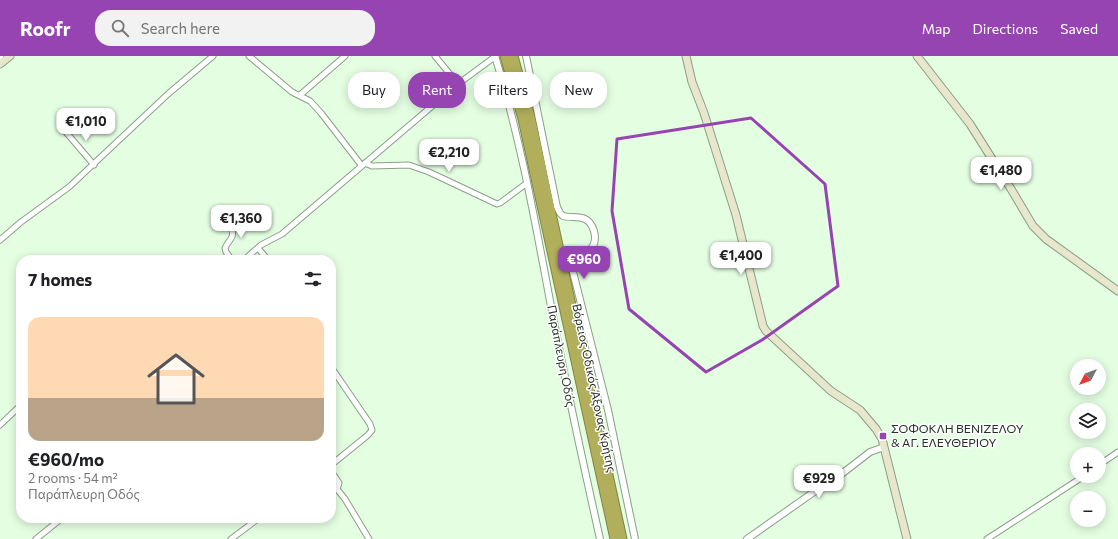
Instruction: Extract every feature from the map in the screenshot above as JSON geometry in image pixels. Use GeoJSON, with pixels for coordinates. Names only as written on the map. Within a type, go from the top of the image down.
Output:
{"type":"FeatureCollection","features":[{"type":"Feature","properties":{"kind":"highway","name":"Βόρειος Οδικός Άξονας Κρήτης"},"geometry":{"type":"LineString","coordinates":[[506,56],[523,119],[615,539]]}},
{"type":"Feature","properties":{"kind":"highway","name":"Βόρειος Οδικός Άξονας Κρήτης"},"geometry":{"type":"LineString","coordinates":[[513,56],[528,111],[551,212],[622,539]]}},
{"type":"Feature","properties":{"kind":"highway"},"geometry":{"type":"LineString","coordinates":[[551,212],[559,220]]}},
{"type":"Feature","properties":{"kind":"highway"},"geometry":{"type":"LineString","coordinates":[[564,271],[568,261]]}},
{"type":"Feature","properties":{"kind":"main road"},"geometry":{"type":"LineString","coordinates":[[1,61],[10,56]]}},
{"type":"Feature","properties":{"kind":"main road"},"geometry":{"type":"LineString","coordinates":[[686,56],[692,82],[704,113],[736,215],[763,326],[766,331],[831,390],[860,410],[876,428],[882,439],[907,539]]}},
{"type":"Feature","properties":{"kind":"main road"},"geometry":{"type":"LineString","coordinates":[[917,56],[970,124],[1033,226],[1046,239],[1118,291]]}},
{"type":"Feature","properties":{"kind":"street"},"geometry":{"type":"LineString","coordinates":[[0,240],[21,222],[69,187],[168,94],[214,56]]}},
{"type":"Feature","properties":{"kind":"street"},"geometry":{"type":"LineString","coordinates":[[249,56],[281,84],[292,92],[310,101],[363,165],[409,165],[429,172],[497,204],[527,183]]}},
{"type":"Feature","properties":{"kind":"street"},"geometry":{"type":"LineString","coordinates":[[300,95],[345,56]]}},
{"type":"Feature","properties":{"kind":"street"},"geometry":{"type":"LineString","coordinates":[[435,56],[448,72]]}},
{"type":"Feature","properties":{"kind":"street"},"geometry":{"type":"LineString","coordinates":[[466,78],[495,56]]}},
{"type":"Feature","properties":{"kind":"street","name":"Παράπλευρη Οδός"},"geometry":{"type":"LineString","coordinates":[[495,56],[510,106],[527,183],[562,367],[600,539]]}},
{"type":"Feature","properties":{"kind":"street"},"geometry":{"type":"LineString","coordinates":[[526,56],[557,207],[563,216],[580,217],[586,219],[590,223],[595,235],[595,242],[593,246],[575,261],[572,268],[608,410],[635,539]]}},
{"type":"Feature","properties":{"kind":"street"},"geometry":{"type":"LineString","coordinates":[[250,255],[258,248],[282,234],[430,108]]}},
{"type":"Feature","properties":{"kind":"street"},"geometry":{"type":"LineString","coordinates":[[65,131],[94,165]]}},
{"type":"Feature","properties":{"kind":"street"},"geometry":{"type":"LineString","coordinates":[[228,255],[225,248],[232,239],[233,234],[229,222]]}},
{"type":"Feature","properties":{"kind":"street"},"geometry":{"type":"LineString","coordinates":[[258,248],[264,255]]}},
{"type":"Feature","properties":{"kind":"street"},"geometry":{"type":"LineString","coordinates":[[336,374],[370,424],[372,430],[336,461]]}},
{"type":"Feature","properties":{"kind":"street"},"geometry":{"type":"LineString","coordinates":[[0,425],[16,410]]}},
{"type":"Feature","properties":{"kind":"street"},"geometry":{"type":"LineString","coordinates":[[747,539],[839,476],[870,452],[884,447]]}},
{"type":"Feature","properties":{"kind":"street"},"geometry":{"type":"LineString","coordinates":[[1106,461],[1118,452]]}},
{"type":"Feature","properties":{"kind":"street"},"geometry":{"type":"LineString","coordinates":[[336,478],[339,483],[336,487]]}},
{"type":"Feature","properties":{"kind":"street"},"geometry":{"type":"LineString","coordinates":[[987,539],[1073,483]]}},
{"type":"Feature","properties":{"kind":"street"},"geometry":{"type":"LineString","coordinates":[[336,491],[346,499],[369,539]]}},
{"type":"Feature","properties":{"kind":"street"},"geometry":{"type":"LineString","coordinates":[[36,539],[56,523]]}},
{"type":"Feature","properties":{"kind":"street"},"geometry":{"type":"LineString","coordinates":[[231,539],[252,523]]}},
{"type":"Feature","properties":{"kind":"highlighted area"},"geometry":{"type":"Polygon","coordinates":[[[751,118],[825,184],[838,286],[762,340],[706,372],[629,309],[612,211],[617,139],[751,118]]]}},
{"type":"Feature","properties":{"kind":"place","name":"ΣΟΦΟΚΛΗ ΒΕΝΙΖΕΛΟΥ & ΑΓ. ΕΛΕΥΘΕΡΙΟΥ"},"geometry":{"type":"Point","coordinates":[883,436]}}]}
